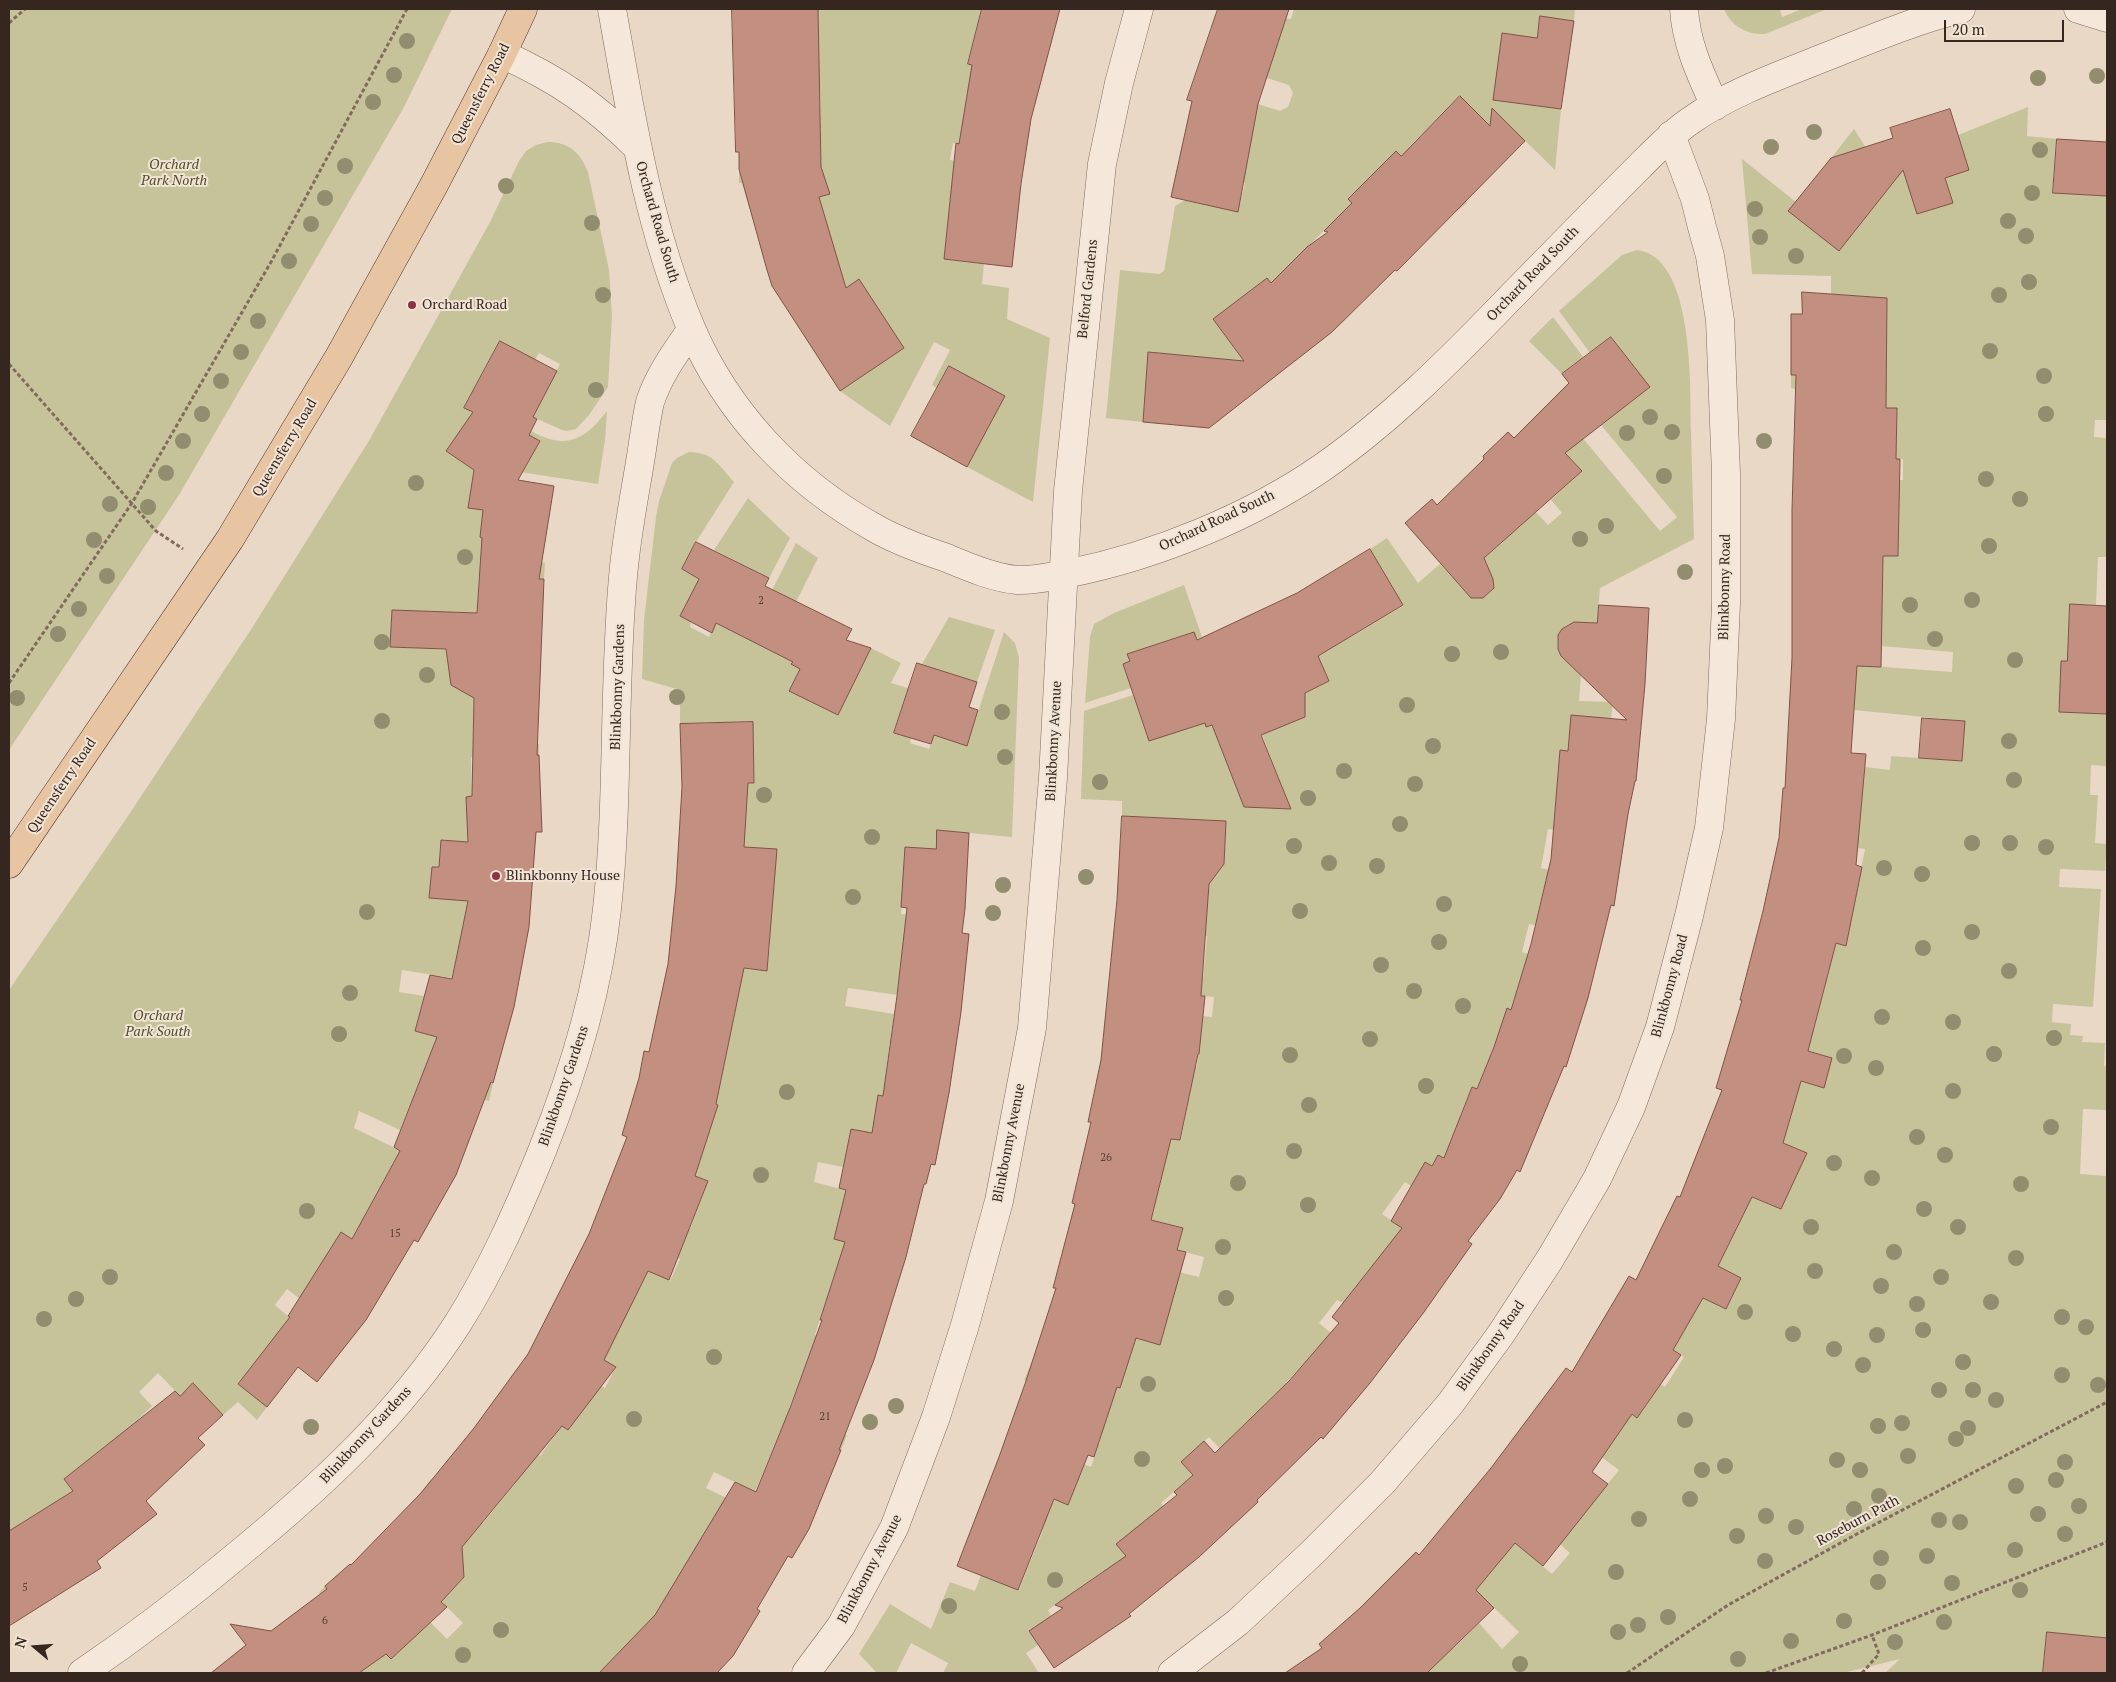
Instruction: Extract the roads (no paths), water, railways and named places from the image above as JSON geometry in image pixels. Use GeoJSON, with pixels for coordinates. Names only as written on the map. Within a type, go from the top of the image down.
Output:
{"type":"FeatureCollection","features":[{"type":"Feature","properties":{"kind":"main road","name":"Queensferry Road"},"geometry":{"type":"LineString","coordinates":[[9,864],[230,539],[338,357],[434,185],[502,54],[523,9]]}},
{"type":"Feature","properties":{"kind":"street","name":"Orchard Road South"},"geometry":{"type":"LineString","coordinates":[[612,9],[637,147],[666,262],[691,330],[731,402],[752,429],[782,460],[813,487],[866,523],[912,546],[1001,577],[1016,580],[1101,567],[1141,555],[1193,536],[1255,507],[1320,469],[1380,424],[1426,382],[1671,135],[1691,120],[1715,106],[1792,70],[1866,41],[1961,9]]}},
{"type":"Feature","properties":{"kind":"street","name":"Belford Gardens"},"geometry":{"type":"LineString","coordinates":[[1063,574],[1072,452],[1102,164],[1119,83],[1139,9]]}},
{"type":"Feature","properties":{"kind":"street"},"geometry":{"type":"LineString","coordinates":[[1684,9],[1687,33],[1693,56],[1715,106]]}},
{"type":"Feature","properties":{"kind":"street"},"geometry":{"type":"LineString","coordinates":[[2078,9],[2107,18]]}},
{"type":"Feature","properties":{"kind":"street","name":"Orchard Road South"},"geometry":{"type":"LineString","coordinates":[[502,54],[543,73],[573,91],[612,122],[637,147]]}},
{"type":"Feature","properties":{"kind":"street","name":"Blinkbonny Road"},"geometry":{"type":"LineString","coordinates":[[1172,1673],[1238,1622],[1312,1553],[1382,1483],[1450,1404],[1550,1259],[1598,1179],[1631,1107],[1660,1027],[1689,916],[1709,828],[1721,719],[1726,594],[1726,474],[1720,320],[1710,256],[1694,198],[1671,135]]}},
{"type":"Feature","properties":{"kind":"street","name":"Blinkbonny Gardens"},"geometry":{"type":"LineString","coordinates":[[82,1673],[174,1608],[318,1487],[365,1440],[411,1387],[456,1326],[484,1279],[510,1226],[558,1110],[582,1035],[598,963],[607,913],[613,850],[619,630],[630,519],[652,395],[667,364],[691,330]]}},
{"type":"Feature","properties":{"kind":"street","name":"Blinkbonny Avenue"},"geometry":{"type":"LineString","coordinates":[[806,1673],[841,1626],[894,1528],[936,1416],[965,1325],[998,1201],[1032,1028],[1053,778],[1063,574]]}},
{"type":"Feature","properties":{"kind":"place","name":"Orchard Road"},"geometry":{"type":"Point","coordinates":[412,305]}},
{"type":"Feature","properties":{"kind":"place","name":"Blinkbonny House"},"geometry":{"type":"Point","coordinates":[496,876]}},
{"type":"Feature","properties":{"kind":"park label","name":"Orchard Park North"},"geometry":{"type":"Point","coordinates":[174,174]}},
{"type":"Feature","properties":{"kind":"park label","name":"Orchard Park South"},"geometry":{"type":"Point","coordinates":[158,1024]}}]}
